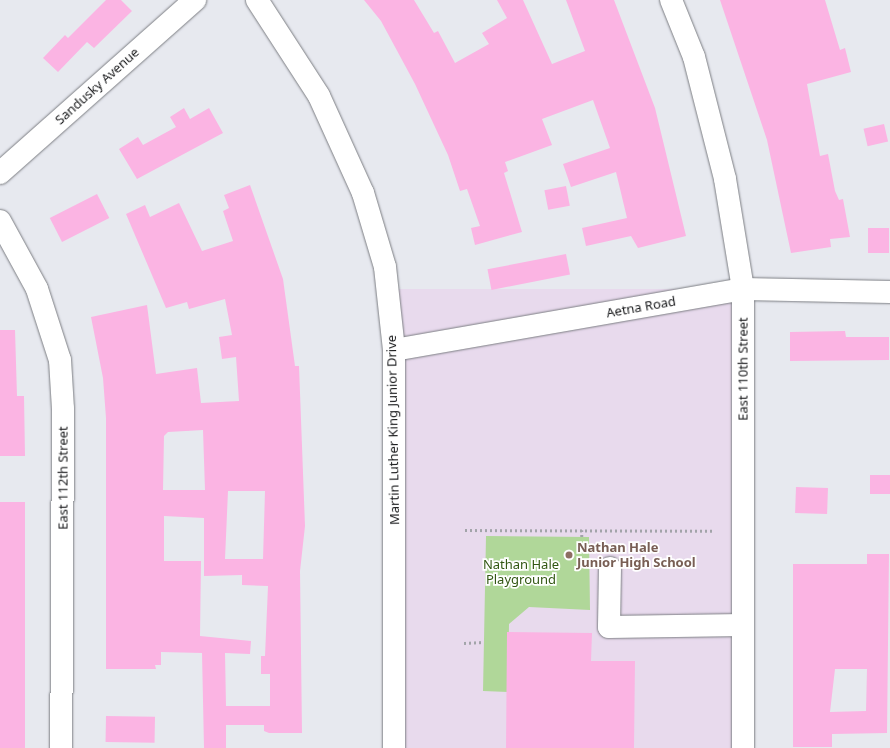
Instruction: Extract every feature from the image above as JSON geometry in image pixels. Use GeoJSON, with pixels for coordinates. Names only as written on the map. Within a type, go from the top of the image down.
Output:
{"type":"FeatureCollection","features":[{"type":"Feature","properties":{"kind":"street","name":"Sandusky Avenue"},"geometry":{"type":"LineString","coordinates":[[0,173],[194,0]]}},
{"type":"Feature","properties":{"kind":"street","name":"Martin Luther King Junior Drive"},"geometry":{"type":"LineString","coordinates":[[257,0],[319,96],[363,193],[384,267],[394,350],[394,748]]}},
{"type":"Feature","properties":{"kind":"street","name":"East 110th Street"},"geometry":{"type":"LineString","coordinates":[[671,0],[694,57],[725,179],[743,289],[743,748]]}},
{"type":"Feature","properties":{"kind":"street","name":"East 112th Street"},"geometry":{"type":"LineString","coordinates":[[0,221],[37,289],[60,360],[63,409],[61,748]]}},
{"type":"Feature","properties":{"kind":"street","name":"Aetna Road"},"geometry":{"type":"LineString","coordinates":[[394,350],[743,289],[890,292]]}},
{"type":"Feature","properties":{"kind":"street"},"geometry":{"type":"LineString","coordinates":[[610,568],[609,627],[743,625]]}},
{"type":"Feature","properties":{"kind":"path"},"geometry":{"type":"LineString","coordinates":[[465,530],[714,531]]}},
{"type":"Feature","properties":{"kind":"path"},"geometry":{"type":"LineString","coordinates":[[582,530],[582,537]]}},
{"type":"Feature","properties":{"kind":"path"},"geometry":{"type":"LineString","coordinates":[[464,643],[484,642]]}},
{"type":"Feature","properties":{"kind":"shaded area","name":"Nathan Hale Junior High School"},"geometry":{"type":"Polygon","coordinates":[[[389,289],[743,289],[743,748],[389,748],[389,289]]]}},
{"type":"Feature","properties":{"kind":"green space","name":"Nathan Hale Playground"},"geometry":{"type":"Polygon","coordinates":[[[486,536],[589,537],[590,610],[529,607],[509,624],[508,692],[483,691],[486,536]]]}},
{"type":"Feature","properties":{"kind":"building"},"geometry":{"type":"Polygon","coordinates":[[[106,0],[121,0],[132,11],[94,48],[87,42],[58,72],[43,58],[65,35],[68,38],[106,0]]]}},
{"type":"Feature","properties":{"kind":"building"},"geometry":{"type":"Polygon","coordinates":[[[364,0],[414,0],[434,33],[438,31],[455,63],[489,44],[482,33],[507,18],[497,0],[523,0],[552,64],[585,51],[566,0],[614,0],[655,108],[686,236],[638,248],[631,236],[586,246],[582,228],[627,218],[616,172],[571,187],[563,164],[610,148],[593,100],[542,119],[552,145],[505,162],[508,171],[504,173],[522,232],[475,245],[471,228],[480,226],[467,189],[460,191],[448,155],[415,84],[381,21],[364,0]]]}},
{"type":"Feature","properties":{"kind":"building"},"geometry":{"type":"Polygon","coordinates":[[[720,0],[825,0],[840,50],[845,48],[851,72],[807,84],[820,156],[828,154],[835,191],[839,200],[843,199],[850,237],[830,239],[831,247],[791,253],[767,140],[720,0]]]}},
{"type":"Feature","properties":{"kind":"building"},"geometry":{"type":"Polygon","coordinates":[[[184,108],[190,119],[209,108],[223,133],[137,179],[119,149],[138,137],[143,145],[176,127],[170,117],[184,108]]]}},
{"type":"Feature","properties":{"kind":"building"},"geometry":{"type":"Polygon","coordinates":[[[884,124],[888,142],[868,146],[864,129],[884,124]]]}},
{"type":"Feature","properties":{"kind":"building"},"geometry":{"type":"Polygon","coordinates":[[[250,185],[283,279],[295,366],[299,366],[305,526],[300,571],[302,733],[269,733],[264,731],[264,725],[226,725],[226,748],[204,748],[202,653],[161,652],[161,665],[155,665],[156,669],[106,669],[106,418],[103,378],[91,317],[147,305],[156,374],[197,368],[201,403],[239,401],[236,357],[222,359],[219,337],[232,335],[225,299],[189,309],[187,302],[166,308],[126,214],[145,205],[150,217],[179,203],[202,251],[233,241],[223,211],[229,208],[224,195],[250,185]],[[203,430],[168,432],[164,436],[163,490],[205,490],[203,430]],[[228,491],[225,559],[263,559],[265,491],[228,491]],[[164,516],[164,561],[201,561],[200,636],[251,641],[250,654],[225,653],[226,706],[270,706],[270,674],[261,674],[261,656],[265,656],[268,586],[242,585],[242,575],[204,576],[204,518],[164,516]]]}},
{"type":"Feature","properties":{"kind":"building"},"geometry":{"type":"Polygon","coordinates":[[[566,186],[570,206],[548,210],[544,190],[566,186]]]}},
{"type":"Feature","properties":{"kind":"building"},"geometry":{"type":"Polygon","coordinates":[[[97,194],[109,218],[62,242],[50,218],[97,194]]]}},
{"type":"Feature","properties":{"kind":"building"},"geometry":{"type":"Polygon","coordinates":[[[868,228],[889,228],[889,253],[868,253],[868,228]]]}},
{"type":"Feature","properties":{"kind":"building"},"geometry":{"type":"Polygon","coordinates":[[[566,254],[570,275],[491,290],[487,269],[566,254]]]}},
{"type":"Feature","properties":{"kind":"building"},"geometry":{"type":"Polygon","coordinates":[[[0,330],[15,330],[17,396],[24,396],[25,456],[0,456],[0,330]]]}},
{"type":"Feature","properties":{"kind":"building"},"geometry":{"type":"Polygon","coordinates":[[[845,331],[846,337],[889,337],[889,360],[790,361],[790,332],[845,331]]]}},
{"type":"Feature","properties":{"kind":"building"},"geometry":{"type":"Polygon","coordinates":[[[870,475],[890,475],[890,494],[870,494],[870,475]]]}},
{"type":"Feature","properties":{"kind":"building"},"geometry":{"type":"Polygon","coordinates":[[[796,487],[828,488],[827,514],[795,513],[796,487]]]}},
{"type":"Feature","properties":{"kind":"building"},"geometry":{"type":"Polygon","coordinates":[[[0,502],[25,502],[25,748],[0,748],[0,502]]]}},
{"type":"Feature","properties":{"kind":"building"},"geometry":{"type":"Polygon","coordinates":[[[867,554],[889,554],[887,733],[832,734],[832,747],[793,747],[793,564],[867,564],[867,554]],[[835,669],[830,712],[866,711],[867,669],[835,669]]]}},
{"type":"Feature","properties":{"kind":"building"},"geometry":{"type":"Polygon","coordinates":[[[507,632],[592,633],[591,661],[635,661],[634,748],[506,748],[507,632]]]}},
{"type":"Feature","properties":{"kind":"building"},"geometry":{"type":"Polygon","coordinates":[[[106,716],[155,717],[155,743],[106,742],[106,716]]]}},
{"type":"Feature","properties":{"kind":"place","name":"Nathan Hale Junior High School"},"geometry":{"type":"Point","coordinates":[569,555]}}]}
